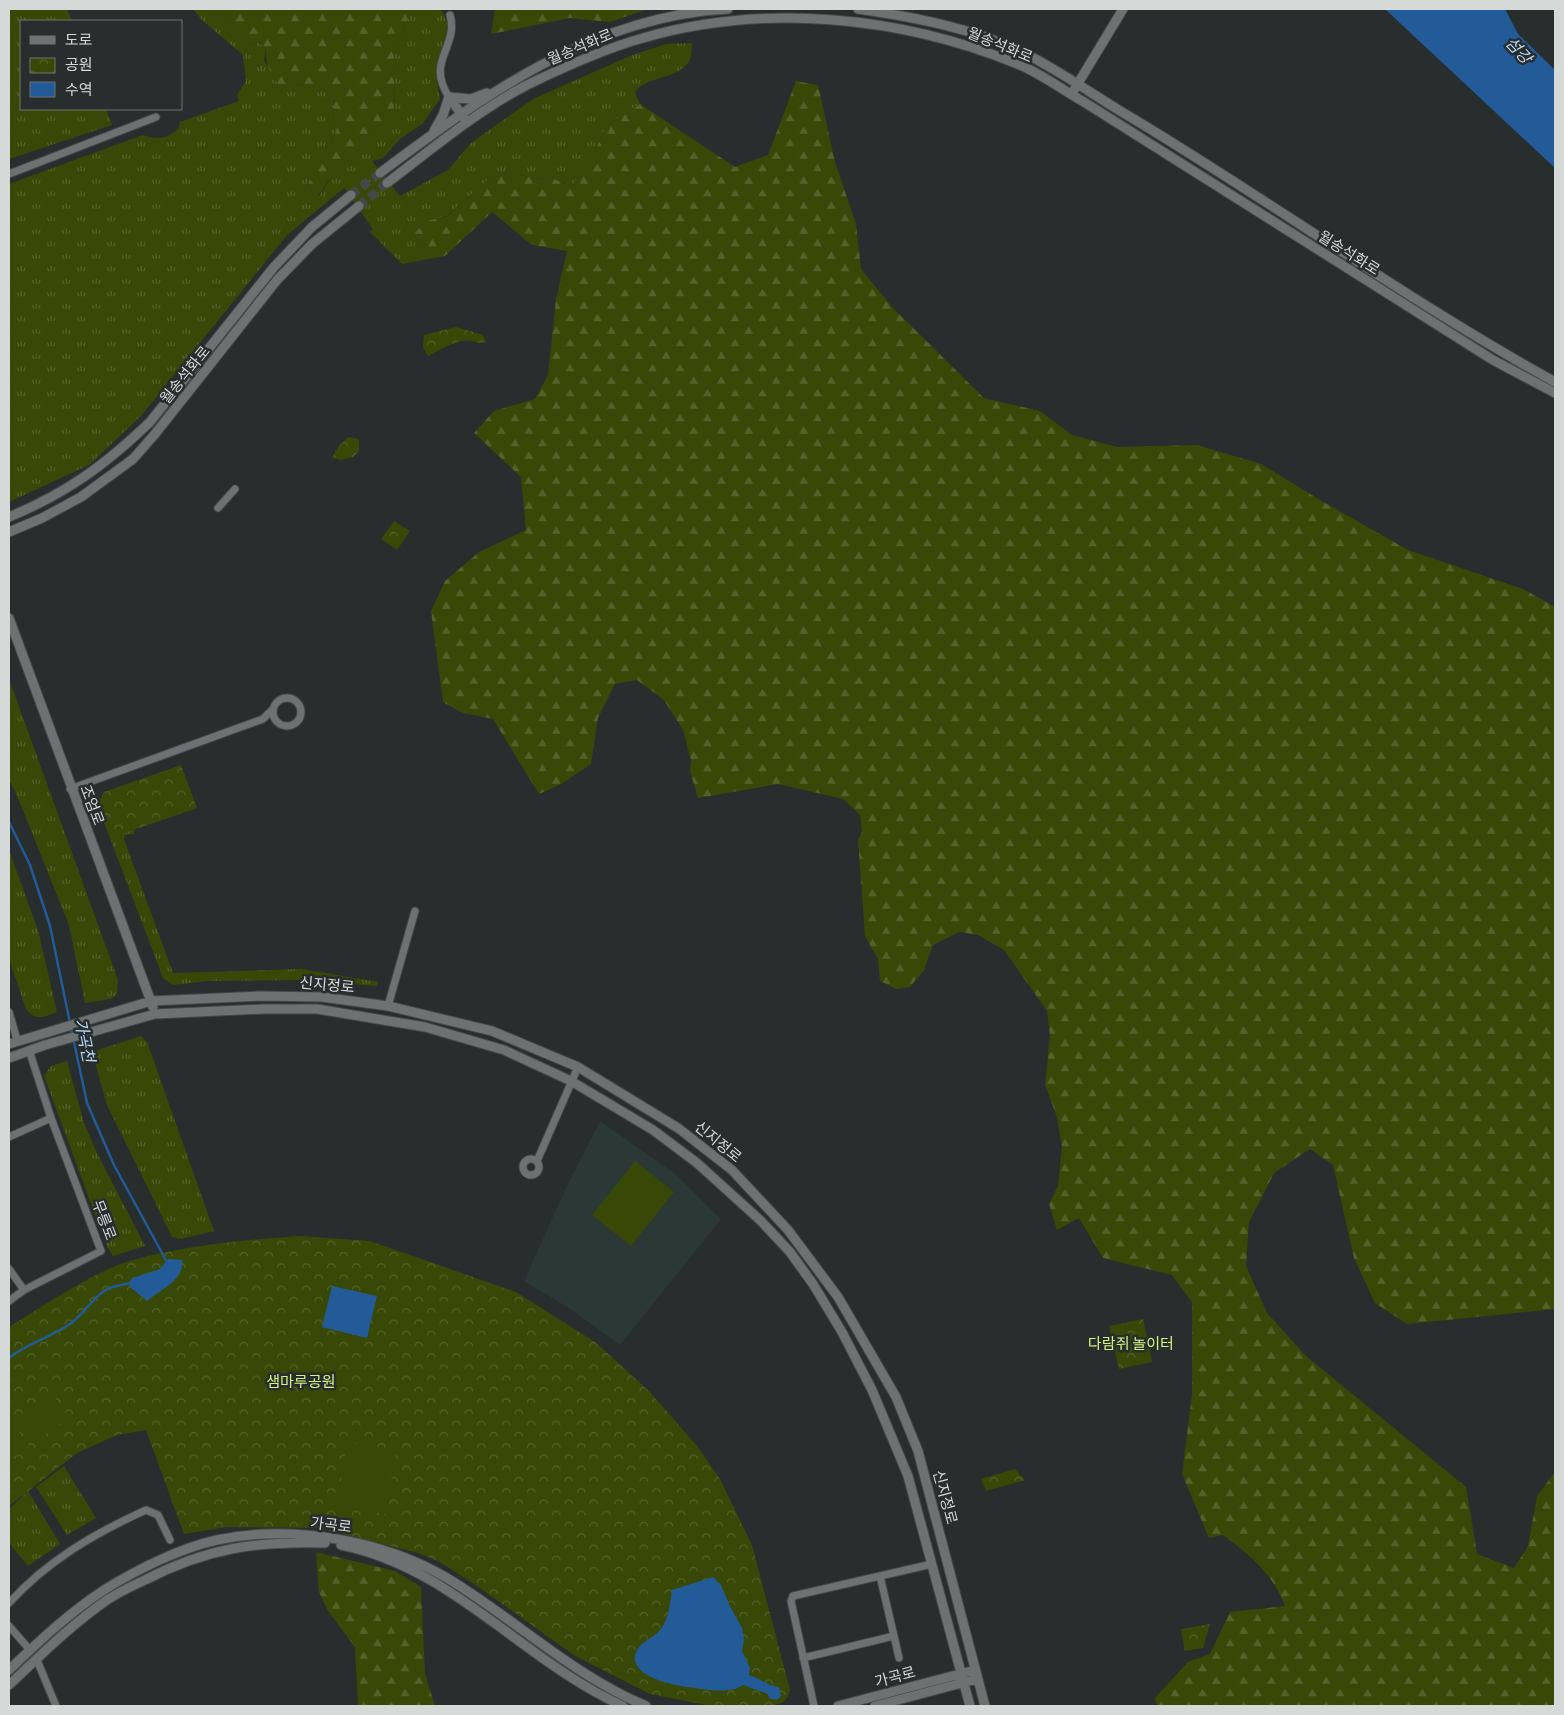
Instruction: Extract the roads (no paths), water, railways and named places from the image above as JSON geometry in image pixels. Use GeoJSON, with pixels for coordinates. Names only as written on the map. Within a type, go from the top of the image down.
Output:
{"type":"FeatureCollection","features":[{"type":"Feature","properties":{"kind":"street","name":"월송석화로"},"geometry":{"type":"LineString","coordinates":[[380,173],[432,134],[524,72],[558,55],[618,31],[662,18],[728,9]]}},
{"type":"Feature","properties":{"kind":"street","name":"월송석화로"},"geometry":{"type":"LineString","coordinates":[[858,9],[905,15],[952,26],[1023,53],[1191,153],[1425,304],[1555,382]]}},
{"type":"Feature","properties":{"kind":"street"},"geometry":{"type":"LineString","coordinates":[[1071,94],[1123,9]]}},
{"type":"Feature","properties":{"kind":"street"},"geometry":{"type":"LineString","coordinates":[[450,16],[453,26],[441,60],[440,76],[442,87],[468,122]]}},
{"type":"Feature","properties":{"kind":"street","name":"월송석화로"},"geometry":{"type":"LineString","coordinates":[[387,182],[468,122],[525,86],[623,44],[672,31],[723,23],[768,19],[808,19],[868,24],[938,37],[1017,64],[1071,94],[1493,360],[1555,393]]}},
{"type":"Feature","properties":{"kind":"street"},"geometry":{"type":"LineString","coordinates":[[449,97],[471,99],[500,88]]}},
{"type":"Feature","properties":{"kind":"street"},"geometry":{"type":"LineString","coordinates":[[432,134],[443,115],[449,97]]}},
{"type":"Feature","properties":{"kind":"street"},"geometry":{"type":"LineString","coordinates":[[9,174],[156,117]]}},
{"type":"Feature","properties":{"kind":"street","name":"월송석화로"},"geometry":{"type":"LineString","coordinates":[[9,517],[72,486],[106,462],[150,422],[274,267],[312,227],[351,195]]}},
{"type":"Feature","properties":{"kind":"street","name":"월송석화로"},"geometry":{"type":"LineString","coordinates":[[9,532],[42,518],[80,497],[133,458],[160,429],[278,280],[312,244],[359,206]]}},
{"type":"Feature","properties":{"kind":"street"},"geometry":{"type":"LineString","coordinates":[[150,422],[160,429]]}},
{"type":"Feature","properties":{"kind":"street"},"geometry":{"type":"LineString","coordinates":[[218,508],[234,489]]}},
{"type":"Feature","properties":{"kind":"street","name":"조엄로"},"geometry":{"type":"LineString","coordinates":[[9,618],[70,789],[155,1014]]}},
{"type":"Feature","properties":{"kind":"street"},"geometry":{"type":"LineString","coordinates":[[70,789],[263,719],[278,701],[286,698],[294,700],[300,706],[301,715],[296,723],[286,726],[263,719]]}},
{"type":"Feature","properties":{"kind":"street"},"geometry":{"type":"LineString","coordinates":[[273,709],[278,722]]}},
{"type":"Feature","properties":{"kind":"street"},"geometry":{"type":"LineString","coordinates":[[384,1020],[415,911]]}},
{"type":"Feature","properties":{"kind":"street","name":"신지정로"},"geometry":{"type":"LineString","coordinates":[[13,1042],[151,1001],[290,996],[322,997],[388,1006],[492,1031],[578,1067],[678,1128],[732,1170],[788,1230],[838,1296],[896,1397],[918,1451],[985,1706]]}},
{"type":"Feature","properties":{"kind":"street","name":"신지정로"},"geometry":{"type":"LineString","coordinates":[[9,1058],[45,1045],[155,1014],[264,1009],[317,1009],[424,1027],[480,1042],[530,1061],[571,1081],[632,1116],[697,1163],[761,1221],[790,1252],[827,1306],[876,1398],[908,1476],[962,1683]]}},
{"type":"Feature","properties":{"kind":"street"},"geometry":{"type":"LineString","coordinates":[[9,1012],[13,1042]]}},
{"type":"Feature","properties":{"kind":"street","name":"무릉로"},"geometry":{"type":"LineString","coordinates":[[9,1301],[24,1290],[101,1251],[51,1118],[29,1050]]}},
{"type":"Feature","properties":{"kind":"street"},"geometry":{"type":"LineString","coordinates":[[536,1162],[578,1067]]}},
{"type":"Feature","properties":{"kind":"street"},"geometry":{"type":"LineString","coordinates":[[9,1137],[51,1118]]}},
{"type":"Feature","properties":{"kind":"street"},"geometry":{"type":"LineString","coordinates":[[9,1270],[24,1290]]}},
{"type":"Feature","properties":{"kind":"street"},"geometry":{"type":"LineString","coordinates":[[9,1603],[38,1575],[70,1549],[146,1510],[158,1515],[170,1540]]}},
{"type":"Feature","properties":{"kind":"street","name":"가곡로"},"geometry":{"type":"LineString","coordinates":[[9,1670],[85,1603],[105,1590],[175,1554],[230,1538],[296,1535],[333,1538],[366,1544],[401,1556],[434,1571],[568,1675],[623,1706]]}},
{"type":"Feature","properties":{"kind":"street","name":"가곡로"},"geometry":{"type":"LineString","coordinates":[[9,1685],[108,1600],[178,1563],[218,1550],[241,1546],[294,1542],[326,1543],[373,1553],[467,1596],[578,1670],[646,1706]]}},
{"type":"Feature","properties":{"kind":"street"},"geometry":{"type":"LineString","coordinates":[[175,1554],[178,1563]]}},
{"type":"Feature","properties":{"kind":"street"},"geometry":{"type":"LineString","coordinates":[[814,1706],[791,1601],[793,1596],[932,1564]]}},
{"type":"Feature","properties":{"kind":"street"},"geometry":{"type":"LineString","coordinates":[[880,1576],[898,1658]]}},
{"type":"Feature","properties":{"kind":"street"},"geometry":{"type":"LineString","coordinates":[[9,1626],[37,1660],[56,1706]]}},
{"type":"Feature","properties":{"kind":"street"},"geometry":{"type":"LineString","coordinates":[[803,1658],[894,1636]]}},
{"type":"Feature","properties":{"kind":"street","name":"가곡로"},"geometry":{"type":"LineString","coordinates":[[838,1706],[960,1674],[976,1674]]}},
{"type":"Feature","properties":{"kind":"street","name":"가곡로"},"geometry":{"type":"LineString","coordinates":[[875,1706],[962,1683],[976,1674]]}},
{"type":"Feature","properties":{"kind":"street"},"geometry":{"type":"LineString","coordinates":[[962,1683],[970,1706]]}},
{"type":"Feature","properties":{"kind":"water","name":"섬강"},"geometry":{"type":"Polygon","coordinates":[[[1385,9],[1505,9],[1518,34],[1555,70],[1555,168],[1385,9]]]}},
{"type":"Feature","properties":{"kind":"water"},"geometry":{"type":"Polygon","coordinates":[[[168,1259],[182,1260],[182,1267],[176,1279],[165,1288],[147,1301],[130,1287],[129,1284],[132,1278],[160,1269],[168,1259]]]}},
{"type":"Feature","properties":{"kind":"water"},"geometry":{"type":"Polygon","coordinates":[[[332,1286],[377,1296],[367,1338],[322,1327],[332,1286]]]}},
{"type":"Feature","properties":{"kind":"water"},"geometry":{"type":"Polygon","coordinates":[[[713,1577],[721,1585],[742,1628],[744,1639],[742,1651],[750,1668],[749,1675],[779,1687],[781,1696],[777,1700],[769,1698],[768,1694],[743,1685],[724,1691],[671,1684],[651,1677],[637,1666],[635,1659],[637,1650],[642,1644],[658,1633],[663,1626],[669,1611],[672,1590],[713,1577]]]}},
{"type":"Feature","properties":{"kind":"waterway","name":"가곡천"},"geometry":{"type":"LineString","coordinates":[[9,822],[30,865],[50,926],[70,1023]]}},
{"type":"Feature","properties":{"kind":"waterway","name":"가곡천"},"geometry":{"type":"LineString","coordinates":[[71,1028],[87,1103],[114,1165],[168,1264]]}},
{"type":"Feature","properties":{"kind":"waterway"},"geometry":{"type":"LineString","coordinates":[[9,1358],[72,1322],[82,1314],[94,1299],[107,1289],[130,1283]]}},
{"type":"Feature","properties":{"kind":"tunnel"},"geometry":{"type":"LineString","coordinates":[[351,195],[380,173]]}},
{"type":"Feature","properties":{"kind":"tunnel"},"geometry":{"type":"LineString","coordinates":[[359,206],[387,183]]}},
{"type":"Feature","properties":{"kind":"park label","name":"다람쥐 놀이터"},"geometry":{"type":"Point","coordinates":[1131,1344]}},
{"type":"Feature","properties":{"kind":"park label","name":"샘마루공원"},"geometry":{"type":"Point","coordinates":[301,1382]}}]}
